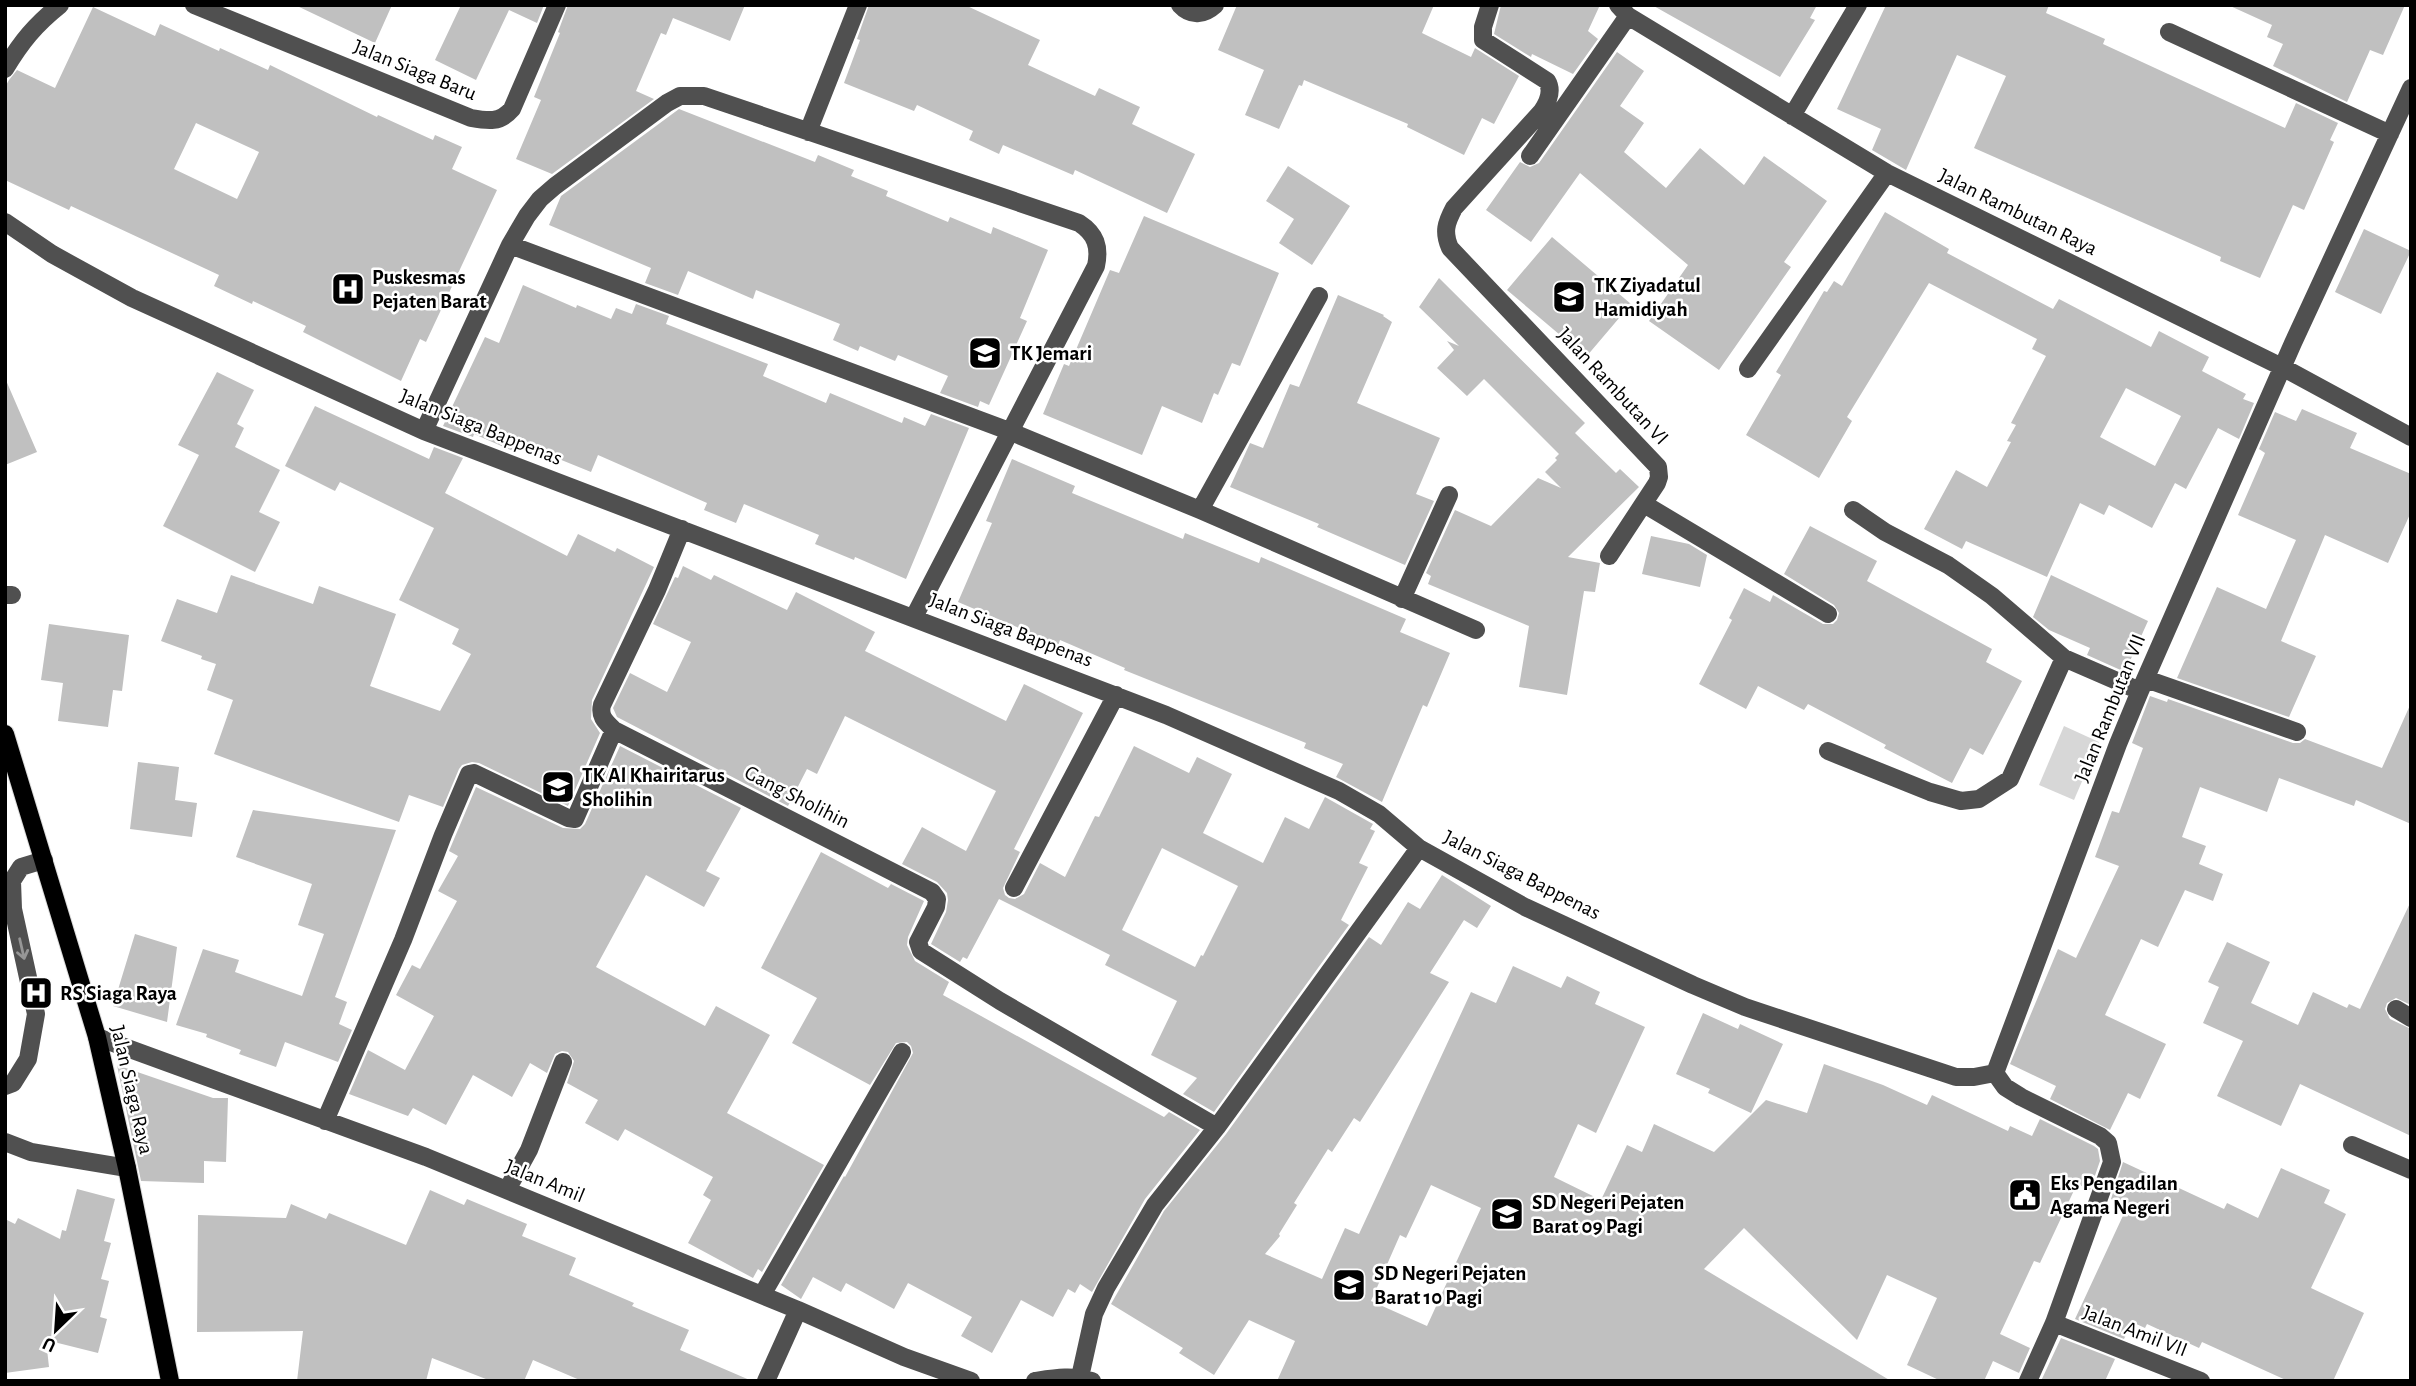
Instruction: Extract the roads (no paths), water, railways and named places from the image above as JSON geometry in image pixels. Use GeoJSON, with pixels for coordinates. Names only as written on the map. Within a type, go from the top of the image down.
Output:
{"type":"FeatureCollection","features":[{"type":"Feature","properties":{"kind":"main road","name":"Jalan Siaga Raya"},"geometry":{"type":"LineString","coordinates":[[5,734],[97,1037],[127,1168],[170,1381]]}},
{"type":"Feature","properties":{"kind":"street"},"geometry":{"type":"LineString","coordinates":[[5,69],[35,25],[60,5]]}},
{"type":"Feature","properties":{"kind":"street","name":"Jalan Siaga Baru"},"geometry":{"type":"LineString","coordinates":[[194,5],[471,118],[486,121],[505,117],[512,109],[557,5]]}},
{"type":"Feature","properties":{"kind":"street"},"geometry":{"type":"LineString","coordinates":[[808,132],[858,5]]}},
{"type":"Feature","properties":{"kind":"street"},"geometry":{"type":"LineString","coordinates":[[1180,5],[1185,11],[1199,14],[1215,5]]}},
{"type":"Feature","properties":{"kind":"street","name":"Jalan Rambutan VI"},"geometry":{"type":"LineString","coordinates":[[1490,5],[1483,27],[1483,40],[1547,82],[1550,95],[1542,111],[1454,208],[1447,220],[1446,238],[1450,248],[1658,467],[1657,483],[1609,556]]}},
{"type":"Feature","properties":{"kind":"street"},"geometry":{"type":"LineString","coordinates":[[1792,116],[1858,5]]}},
{"type":"Feature","properties":{"kind":"street"},"geometry":{"type":"LineString","coordinates":[[1530,156],[1623,11]]}},
{"type":"Feature","properties":{"kind":"street","name":"Jalan Rambutan Raya"},"geometry":{"type":"LineString","coordinates":[[1623,11],[1887,173],[2282,367],[2410,434]]}},
{"type":"Feature","properties":{"kind":"street"},"geometry":{"type":"LineString","coordinates":[[2169,32],[2390,134]]}},
{"type":"Feature","properties":{"kind":"street","name":"Jalan Rambutan VII"},"geometry":{"type":"LineString","coordinates":[[1995,1073],[2118,744],[2282,367],[2411,88]]}},
{"type":"Feature","properties":{"kind":"street"},"geometry":{"type":"LineString","coordinates":[[424,431],[510,245],[527,216],[555,186],[680,96],[704,96],[1079,223],[1097,242],[1099,253],[1096,266],[914,617]]}},
{"type":"Feature","properties":{"kind":"street"},"geometry":{"type":"LineString","coordinates":[[1748,369],[1887,173]]}},
{"type":"Feature","properties":{"kind":"street","name":"Jalan Siaga Bappenas"},"geometry":{"type":"LineString","coordinates":[[5,222],[52,254],[132,299],[424,431],[1116,695],[1339,791],[1379,814],[1419,848],[1525,907],[1745,1007],[1956,1077],[1995,1073]]}},
{"type":"Feature","properties":{"kind":"street"},"geometry":{"type":"LineString","coordinates":[[510,245],[1009,431],[1200,510],[1476,630]]}},
{"type":"Feature","properties":{"kind":"street"},"geometry":{"type":"LineString","coordinates":[[1200,510],[1319,296]]}},
{"type":"Feature","properties":{"kind":"street"},"geometry":{"type":"LineString","coordinates":[[1402,599],[1449,495]]}},
{"type":"Feature","properties":{"kind":"street"},"geometry":{"type":"LineString","coordinates":[[1644,504],[1828,614]]}},
{"type":"Feature","properties":{"kind":"street"},"geometry":{"type":"LineString","coordinates":[[1853,510],[1885,532],[1948,565],[1992,596],[2064,658],[2297,732]]}},
{"type":"Feature","properties":{"kind":"street"},"geometry":{"type":"LineString","coordinates":[[326,1121],[403,940],[469,774],[474,773],[568,818],[578,817],[614,730],[603,719],[602,705],[657,590],[682,529]]}},
{"type":"Feature","properties":{"kind":"street"},"geometry":{"type":"LineString","coordinates":[[1828,751],[1930,792],[1961,801],[1979,799],[2010,779],[2064,658]]}},
{"type":"Feature","properties":{"kind":"street"},"geometry":{"type":"LineString","coordinates":[[1014,888],[1116,695]]}},
{"type":"Feature","properties":{"kind":"street","name":"Gang Sholihin"},"geometry":{"type":"LineString","coordinates":[[614,730],[932,892],[937,899],[936,907],[918,942],[920,951],[1000,1002],[1217,1127]]}},
{"type":"Feature","properties":{"kind":"street"},"geometry":{"type":"LineString","coordinates":[[1035,1381],[1060,1376],[1086,1379],[1094,1314],[1106,1287],[1155,1205],[1217,1127],[1419,848]]}},
{"type":"Feature","properties":{"kind":"street"},"geometry":{"type":"LineString","coordinates":[[5,1086],[13,1083],[28,1059],[36,1014],[13,909],[12,881],[22,867],[44,860]]}},
{"type":"Feature","properties":{"kind":"street","name":"Jalan Amil"},"geometry":{"type":"LineString","coordinates":[[97,1037],[426,1157],[798,1310],[904,1357],[971,1381]]}},
{"type":"Feature","properties":{"kind":"street"},"geometry":{"type":"LineString","coordinates":[[762,1295],[902,1052]]}},
{"type":"Feature","properties":{"kind":"street"},"geometry":{"type":"LineString","coordinates":[[507,1190],[528,1150],[564,1062]]}},
{"type":"Feature","properties":{"kind":"street"},"geometry":{"type":"LineString","coordinates":[[1995,1073],[2005,1087],[2100,1136],[2111,1150],[2112,1163],[2054,1323],[2028,1381]]}},
{"type":"Feature","properties":{"kind":"street"},"geometry":{"type":"LineString","coordinates":[[5,1142],[31,1152],[127,1168]]}},
{"type":"Feature","properties":{"kind":"street"},"geometry":{"type":"LineString","coordinates":[[2352,1145],[2411,1170]]}},
{"type":"Feature","properties":{"kind":"street"},"geometry":{"type":"LineString","coordinates":[[766,1381],[798,1310]]}},
{"type":"Feature","properties":{"kind":"street","name":"Jalan Amil VII"},"geometry":{"type":"LineString","coordinates":[[2054,1323],[2201,1381]]}},
{"type":"Feature","properties":{"kind":"place","name":"Puskesmas Pejaten Barat"},"geometry":{"type":"Point","coordinates":[348,289]}},
{"type":"Feature","properties":{"kind":"place","name":"TK Ziyadatul Hamidiyah"},"geometry":{"type":"Point","coordinates":[1569,297]}},
{"type":"Feature","properties":{"kind":"place","name":"TK Jemari"},"geometry":{"type":"Point","coordinates":[985,353]}},
{"type":"Feature","properties":{"kind":"place","name":"TK Al Khairitarus Sholihin"},"geometry":{"type":"Point","coordinates":[558,787]}},
{"type":"Feature","properties":{"kind":"place","name":"RS Siaga Raya"},"geometry":{"type":"Point","coordinates":[36,993]}},
{"type":"Feature","properties":{"kind":"place","name":"Eks Pengadilan Agama Negeri"},"geometry":{"type":"Point","coordinates":[2025,1195]}},
{"type":"Feature","properties":{"kind":"place","name":"SD Negeri Pejaten Barat 09 Pagi"},"geometry":{"type":"Point","coordinates":[1507,1214]}},
{"type":"Feature","properties":{"kind":"place","name":"SD Negeri Pejaten Barat 10 Pagi"},"geometry":{"type":"Point","coordinates":[1349,1285]}}]}
